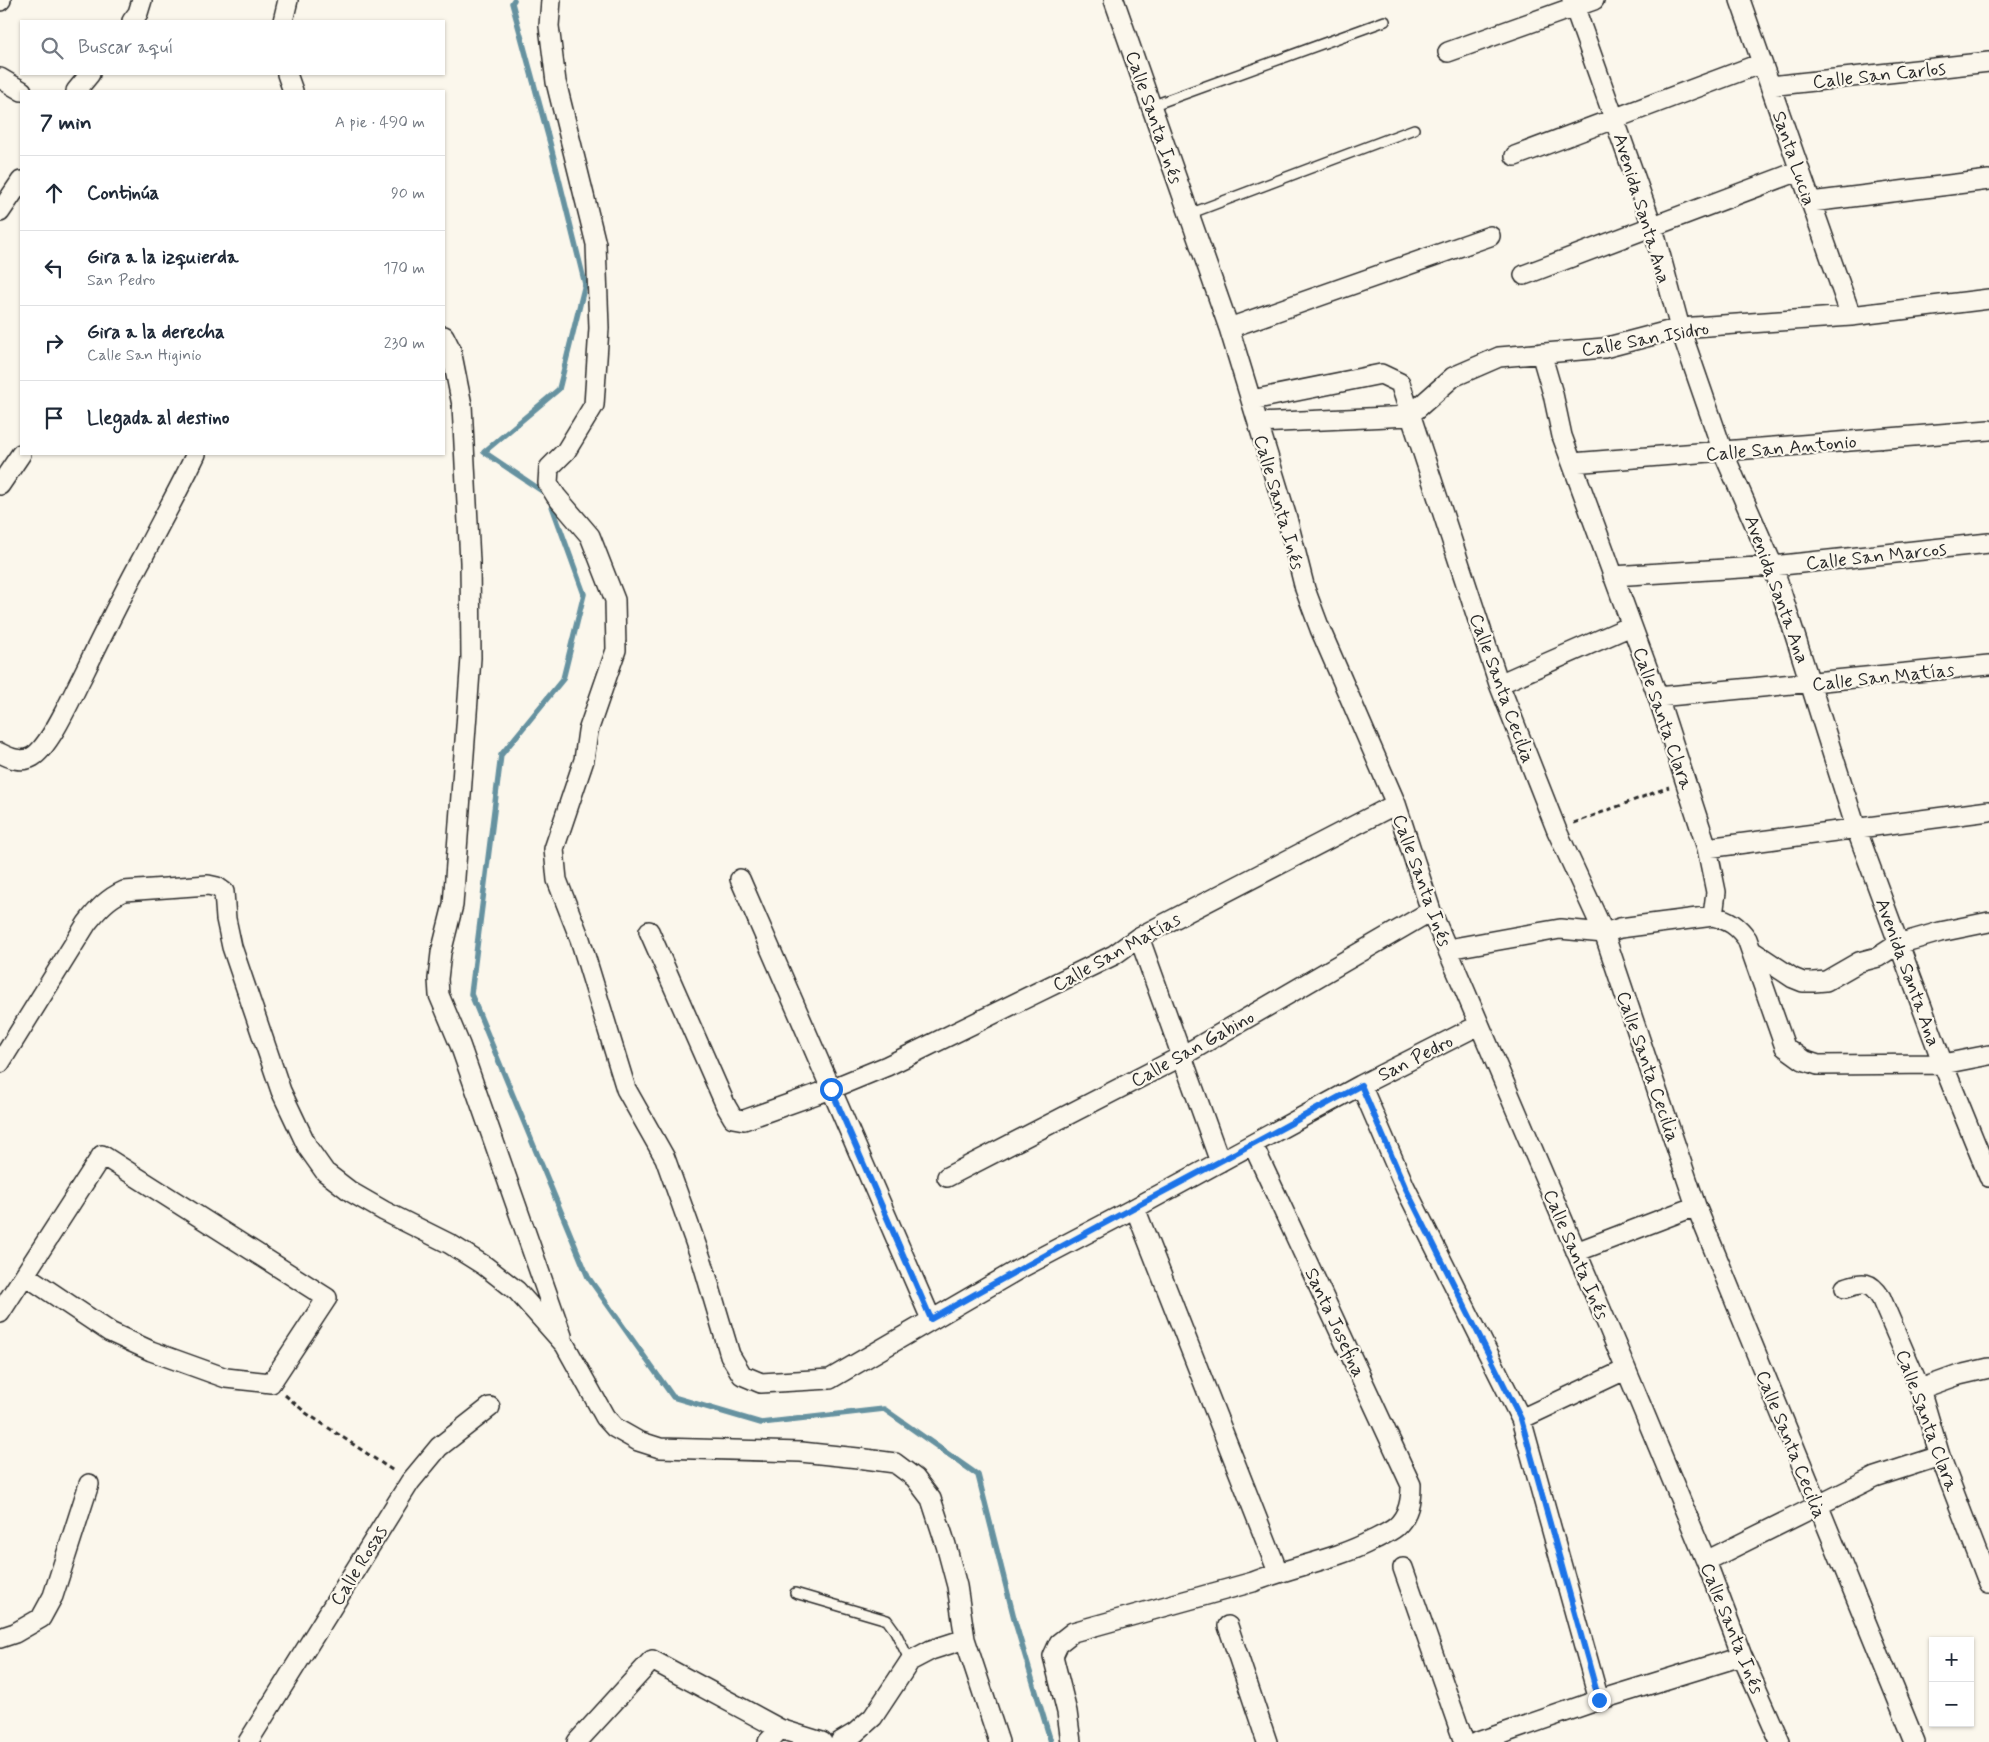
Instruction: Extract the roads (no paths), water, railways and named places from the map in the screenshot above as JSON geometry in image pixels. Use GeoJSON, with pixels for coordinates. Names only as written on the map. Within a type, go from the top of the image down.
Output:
{"type":"FeatureCollection","features":[{"type":"Feature","properties":{"kind":"street"},"geometry":{"type":"LineString","coordinates":[[133,20],[138,13],[142,0]]}},
{"type":"Feature","properties":{"kind":"street"},"geometry":{"type":"LineString","coordinates":[[283,20],[288,0]]}},
{"type":"Feature","properties":{"kind":"street","name":"San Pedro"},"geometry":{"type":"LineString","coordinates":[[551,0],[549,26],[556,82],[596,244],[599,328],[594,406],[566,450],[549,468],[548,483],[556,496],[590,536],[615,600],[616,650],[588,731],[584,760],[554,849],[557,880],[580,939],[626,1089],[665,1158],[703,1264],[730,1355],[742,1375],[761,1383],[830,1379],[1019,1269],[1253,1145],[1361,1085],[1479,1025]]}},
{"type":"Feature","properties":{"kind":"street","name":"Calle Santa Inés"},"geometry":{"type":"LineString","coordinates":[[1114,0],[1229,328],[1287,518],[1305,589],[1320,629],[1396,804],[1432,911],[1479,1025],[1706,1561],[1742,1656],[1780,1742]]}},
{"type":"Feature","properties":{"kind":"street"},"geometry":{"type":"LineString","coordinates":[[1448,52],[1573,3],[1594,0]]}},
{"type":"Feature","properties":{"kind":"street","name":"Santa Lucia"},"geometry":{"type":"LineString","coordinates":[[1740,0],[1851,316]]}},
{"type":"Feature","properties":{"kind":"street","name":"Avenida Santa Ana"},"geometry":{"type":"LineString","coordinates":[[1573,3],[1653,228],[1680,328],[1723,452],[1773,566],[1812,683],[1856,828],[1943,1064],[1989,1177]]}},
{"type":"Feature","properties":{"kind":"street","name":"Calle San Carlos"},"geometry":{"type":"LineString","coordinates":[[1770,86],[1989,62]]}},
{"type":"Feature","properties":{"kind":"street"},"geometry":{"type":"LineString","coordinates":[[1515,156],[1762,63]]}},
{"type":"Feature","properties":{"kind":"street"},"geometry":{"type":"LineString","coordinates":[[77,90],[89,75]]}},
{"type":"Feature","properties":{"kind":"street"},"geometry":{"type":"LineString","coordinates":[[286,75],[293,90]]}},
{"type":"Feature","properties":{"kind":"street"},"geometry":{"type":"LineString","coordinates":[[0,78],[20,90]]}},
{"type":"Feature","properties":{"kind":"street"},"geometry":{"type":"LineString","coordinates":[[1524,275],[1653,228],[1799,171]]}},
{"type":"Feature","properties":{"kind":"street"},"geometry":{"type":"LineString","coordinates":[[1811,202],[1989,180]]}},
{"type":"Feature","properties":{"kind":"street"},"geometry":{"type":"LineString","coordinates":[[0,212],[20,182]]}},
{"type":"Feature","properties":{"kind":"street"},"geometry":{"type":"LineString","coordinates":[[1229,328],[1490,236]]}},
{"type":"Feature","properties":{"kind":"street","name":"Calle San Isidro"},"geometry":{"type":"LineString","coordinates":[[1409,416],[1453,377],[1499,357],[1604,348],[1680,328],[1851,316],[1989,299]]}},
{"type":"Feature","properties":{"kind":"street"},"geometry":{"type":"LineString","coordinates":[[445,338],[451,350],[462,405],[470,562],[472,658],[453,905],[441,953],[438,979],[439,995],[463,1054],[565,1344],[605,1417],[614,1428],[638,1441],[660,1448],[801,1452],[858,1458],[895,1463],[915,1478],[931,1499],[946,1545],[957,1586],[965,1639],[999,1742]]}},
{"type":"Feature","properties":{"kind":"street","name":"Calle Santa Clara"},"geometry":{"type":"LineString","coordinates":[[1540,353],[1562,436],[1658,697],[1708,848],[1716,892],[1713,916]]}},
{"type":"Feature","properties":{"kind":"street","name":"Calle Santa Cecilia"},"geometry":{"type":"LineString","coordinates":[[1252,400],[1381,374],[1400,383],[1409,416],[1499,684],[1557,831],[1604,933],[1696,1206],[1915,1742]]}},
{"type":"Feature","properties":{"kind":"street"},"geometry":{"type":"LineString","coordinates":[[1258,423],[1409,416]]}},
{"type":"Feature","properties":{"kind":"street","name":"Calle San Antonio"},"geometry":{"type":"LineString","coordinates":[[1572,463],[1989,430]]}},
{"type":"Feature","properties":{"kind":"street"},"geometry":{"type":"LineString","coordinates":[[0,753],[10,759],[20,760],[31,758],[41,750],[62,716],[196,455]]}},
{"type":"Feature","properties":{"kind":"street"},"geometry":{"type":"LineString","coordinates":[[0,473],[20,456]]}},
{"type":"Feature","properties":{"kind":"street"},"geometry":{"type":"LineString","coordinates":[[0,485],[20,456]]}},
{"type":"Feature","properties":{"kind":"street","name":"Calle San Marcos"},"geometry":{"type":"LineString","coordinates":[[1613,576],[1773,566],[1989,543]]}},
{"type":"Feature","properties":{"kind":"street"},"geometry":{"type":"LineString","coordinates":[[1499,684],[1631,626]]}},
{"type":"Feature","properties":{"kind":"street","name":"Calle San Matías"},"geometry":{"type":"LineString","coordinates":[[1658,697],[1989,665]]}},
{"type":"Feature","properties":{"kind":"street","name":"Calle San Matías"},"geometry":{"type":"LineString","coordinates":[[649,932],[726,1106],[733,1118],[744,1120],[831,1089],[887,1066],[1114,955],[1139,937],[1396,804]]}},
{"type":"Feature","properties":{"kind":"street"},"geometry":{"type":"LineString","coordinates":[[1708,848],[1989,811]]}},
{"type":"Feature","properties":{"kind":"street"},"geometry":{"type":"LineString","coordinates":[[740,879],[931,1319]]}},
{"type":"Feature","properties":{"kind":"street"},"geometry":{"type":"LineString","coordinates":[[0,1063],[87,923],[112,896],[124,891],[208,885],[217,887],[224,892],[226,919],[232,947],[281,1091],[308,1148],[325,1172],[359,1197],[450,1244],[485,1266],[517,1291],[565,1344]]}},
{"type":"Feature","properties":{"kind":"street","name":"Calle San Gabino"},"geometry":{"type":"LineString","coordinates":[[947,1177],[1182,1056],[1432,911]]}},
{"type":"Feature","properties":{"kind":"street"},"geometry":{"type":"LineString","coordinates":[[1448,949],[1560,929],[1604,933],[1628,927],[1713,916],[1727,920],[1740,929],[1752,951],[1785,1047],[1803,1060],[1818,1065],[1943,1064],[1989,1055]]}},
{"type":"Feature","properties":{"kind":"street"},"geometry":{"type":"LineString","coordinates":[[1752,951],[1793,978],[1803,982],[1826,981],[1859,962],[1878,958],[1898,944],[1940,932],[1989,922]]}},
{"type":"Feature","properties":{"kind":"street"},"geometry":{"type":"LineString","coordinates":[[1139,937],[1220,1162]]}},
{"type":"Feature","properties":{"kind":"street"},"geometry":{"type":"LineString","coordinates":[[1361,1085],[1405,1187],[1521,1419],[1599,1700]]}},
{"type":"Feature","properties":{"kind":"street","name":"Santa Josefina"},"geometry":{"type":"LineString","coordinates":[[1253,1145],[1411,1484],[1411,1501],[1405,1516],[1396,1528],[1352,1551],[1278,1572]]}},
{"type":"Feature","properties":{"kind":"street"},"geometry":{"type":"LineString","coordinates":[[0,1313],[102,1155],[327,1298],[271,1384],[226,1378],[150,1351],[110,1332],[25,1275]]}},
{"type":"Feature","properties":{"kind":"street"},"geometry":{"type":"LineString","coordinates":[[1576,1252],[1696,1206]]}},
{"type":"Feature","properties":{"kind":"street"},"geometry":{"type":"LineString","coordinates":[[1071,1742],[1067,1712],[1057,1679],[1053,1656],[1059,1643],[1072,1632],[1253,1582],[1278,1572],[1135,1208]]}},
{"type":"Feature","properties":{"kind":"street","name":"Calle Santa Clara"},"geometry":{"type":"LineString","coordinates":[[1846,1288],[1857,1284],[1867,1284],[1875,1289],[1881,1298],[1920,1389],[1940,1456],[1989,1584]]}},
{"type":"Feature","properties":{"kind":"street"},"geometry":{"type":"LineString","coordinates":[[1920,1389],[1959,1375],[1989,1368]]}},
{"type":"Feature","properties":{"kind":"street"},"geometry":{"type":"LineString","coordinates":[[1521,1419],[1625,1370]]}},
{"type":"Feature","properties":{"kind":"street","name":"Calle Rosas"},"geometry":{"type":"LineString","coordinates":[[248,1742],[410,1482],[439,1447],[490,1407]]}},
{"type":"Feature","properties":{"kind":"street"},"geometry":{"type":"LineString","coordinates":[[1706,1561],[1875,1477],[1940,1456]]}},
{"type":"Feature","properties":{"kind":"street"},"geometry":{"type":"LineString","coordinates":[[0,1638],[15,1633],[41,1618],[53,1596],[89,1484]]}},
{"type":"Feature","properties":{"kind":"street"},"geometry":{"type":"LineString","coordinates":[[1403,1568],[1464,1742]]}},
{"type":"Feature","properties":{"kind":"street"},"geometry":{"type":"LineString","coordinates":[[1228,1626],[1267,1742]]}},
{"type":"Feature","properties":{"kind":"street"},"geometry":{"type":"LineString","coordinates":[[840,1742],[855,1733],[873,1717],[910,1662],[931,1650],[965,1639]]}},
{"type":"Feature","properties":{"kind":"street"},"geometry":{"type":"LineString","coordinates":[[1478,1742],[1599,1700],[1742,1656]]}},
{"type":"Feature","properties":{"kind":"street"},"geometry":{"type":"LineString","coordinates":[[577,1742],[652,1660],[774,1735],[822,1742]]}},
{"type":"Feature","properties":{"kind":"lane"},"geometry":{"type":"LineString","coordinates":[[1151,106],[1385,21]]}},
{"type":"Feature","properties":{"kind":"lane"},"geometry":{"type":"LineString","coordinates":[[1189,214],[1414,130]]}},
{"type":"Feature","properties":{"kind":"lane"},"geometry":{"type":"LineString","coordinates":[[795,1593],[887,1620],[895,1631],[910,1662]]}},
{"type":"Feature","properties":{"kind":"waterway"},"geometry":{"type":"LineString","coordinates":[[514,0],[512,3],[550,143],[585,284],[559,389],[484,452],[548,495],[584,594],[563,679],[501,755],[471,994],[588,1277],[673,1397],[761,1423],[884,1409],[978,1475],[1015,1622],[1051,1742]]}}]}
